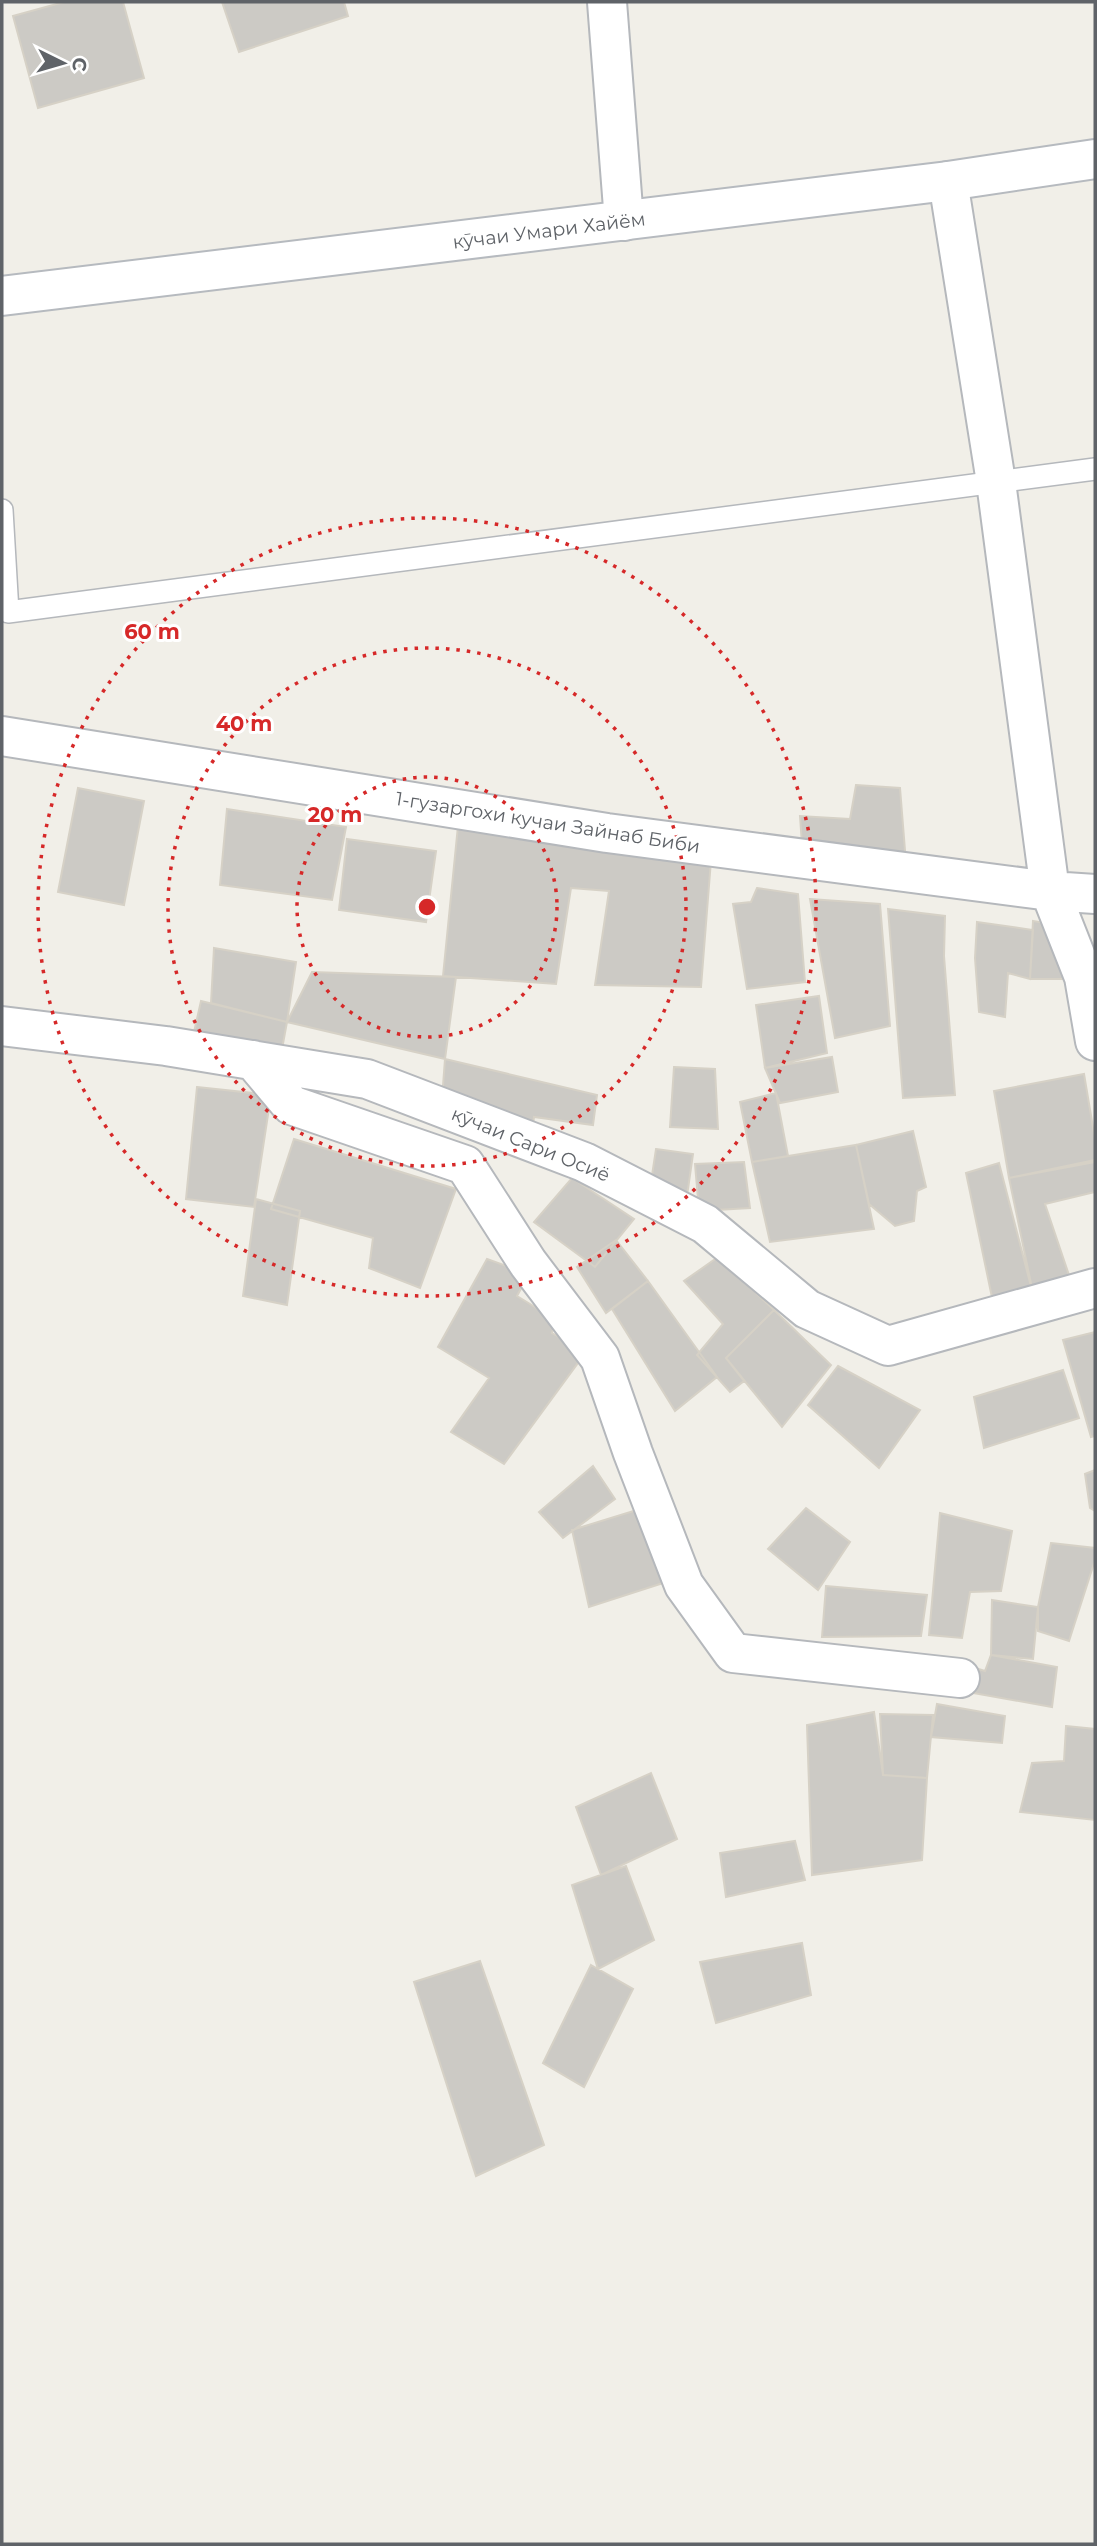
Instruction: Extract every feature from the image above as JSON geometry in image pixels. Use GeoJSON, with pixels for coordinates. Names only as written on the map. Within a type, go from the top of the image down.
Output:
{"type":"FeatureCollection","features":[{"type":"Feature","properties":{"kind":"street"},"geometry":{"type":"LineString","coordinates":[[607,2],[624,221]]}},
{"type":"Feature","properties":{"kind":"street","name":"кӯчаи Умари Хайём"},"geometry":{"type":"LineString","coordinates":[[2,296],[948,181],[1095,159]]}},
{"type":"Feature","properties":{"kind":"street"},"geometry":{"type":"LineString","coordinates":[[948,181],[996,482],[1050,891],[1084,977],[1095,1041]]}},
{"type":"Feature","properties":{"kind":"street","name":"1-гузаргохи кучаи Зайнаб Биби"},"geometry":{"type":"LineString","coordinates":[[2,736],[607,833],[1050,891],[1095,894]]}},
{"type":"Feature","properties":{"kind":"street","name":"кӯчаи Сари Осиё"},"geometry":{"type":"LineString","coordinates":[[2,1026],[166,1046],[367,1079],[584,1161],[705,1224],[807,1309],[888,1346],[1095,1288]]}},
{"type":"Feature","properties":{"kind":"street"},"geometry":{"type":"LineString","coordinates":[[253,1060],[292,1105],[465,1165],[528,1263],[600,1357],[633,1453],[684,1585],[733,1653],[960,1678]]}},
{"type":"Feature","properties":{"kind":"lane"},"geometry":{"type":"LineString","coordinates":[[2,510],[8,612],[1095,469]]}},
{"type":"Feature","properties":{"kind":"building"},"geometry":{"type":"Polygon","coordinates":[[[64,2],[123,2],[144,78],[38,108],[13,16],[64,2]]]}},
{"type":"Feature","properties":{"kind":"building"},"geometry":{"type":"Polygon","coordinates":[[[222,2],[344,2],[348,16],[239,52],[222,2]]]}},
{"type":"Feature","properties":{"kind":"building"},"geometry":{"type":"Polygon","coordinates":[[[856,785],[900,788],[906,863],[803,859],[800,816],[850,819],[856,785]]]}},
{"type":"Feature","properties":{"kind":"building"},"geometry":{"type":"Polygon","coordinates":[[[78,788],[144,801],[124,905],[58,892],[78,788]]]}},
{"type":"Feature","properties":{"kind":"building"},"geometry":{"type":"Polygon","coordinates":[[[227,809],[346,827],[332,900],[220,885],[227,809]]]}},
{"type":"Feature","properties":{"kind":"building"},"geometry":{"type":"Polygon","coordinates":[[[458,826],[711,860],[701,987],[595,985],[609,891],[571,888],[556,984],[443,976],[458,826]]]}},
{"type":"Feature","properties":{"kind":"building"},"geometry":{"type":"Polygon","coordinates":[[[347,839],[436,851],[426,922],[339,910],[347,839]]]}},
{"type":"Feature","properties":{"kind":"building"},"geometry":{"type":"Polygon","coordinates":[[[757,888],[798,894],[805,982],[747,989],[733,904],[751,902],[757,888]]]}},
{"type":"Feature","properties":{"kind":"building"},"geometry":{"type":"Polygon","coordinates":[[[810,899],[880,904],[890,1026],[835,1038],[810,899]]]}},
{"type":"Feature","properties":{"kind":"building"},"geometry":{"type":"Polygon","coordinates":[[[888,909],[945,916],[944,956],[955,1095],[903,1098],[888,909]]]}},
{"type":"Feature","properties":{"kind":"building"},"geometry":{"type":"Polygon","coordinates":[[[1033,921],[1064,926],[1067,979],[1030,979],[1033,921]]]}},
{"type":"Feature","properties":{"kind":"building"},"geometry":{"type":"Polygon","coordinates":[[[977,922],[1033,930],[1030,979],[1008,973],[1005,1017],[979,1012],[975,958],[977,922]]]}},
{"type":"Feature","properties":{"kind":"building"},"geometry":{"type":"Polygon","coordinates":[[[214,948],[296,962],[287,1022],[211,1003],[214,948]]]}},
{"type":"Feature","properties":{"kind":"building"},"geometry":{"type":"Polygon","coordinates":[[[312,972],[456,977],[445,1059],[287,1022],[312,972]]]}},
{"type":"Feature","properties":{"kind":"building"},"geometry":{"type":"Polygon","coordinates":[[[819,996],[827,1053],[765,1068],[756,1005],[819,996]]]}},
{"type":"Feature","properties":{"kind":"building"},"geometry":{"type":"Polygon","coordinates":[[[201,1001],[287,1022],[280,1060],[190,1050],[201,1001]]]}},
{"type":"Feature","properties":{"kind":"building"},"geometry":{"type":"Polygon","coordinates":[[[832,1057],[838,1092],[780,1103],[765,1068],[832,1057]]]}},
{"type":"Feature","properties":{"kind":"building"},"geometry":{"type":"Polygon","coordinates":[[[445,1059],[597,1095],[593,1125],[534,1117],[532,1132],[442,1099],[445,1059]]]}},
{"type":"Feature","properties":{"kind":"building"},"geometry":{"type":"Polygon","coordinates":[[[674,1067],[715,1069],[718,1129],[670,1127],[674,1067]]]}},
{"type":"Feature","properties":{"kind":"building"},"geometry":{"type":"Polygon","coordinates":[[[1084,1074],[1095,1139],[1095,1160],[1009,1178],[994,1091],[1084,1074]]]}},
{"type":"Feature","properties":{"kind":"building"},"geometry":{"type":"Polygon","coordinates":[[[197,1087],[271,1095],[254,1207],[186,1199],[197,1087]]]}},
{"type":"Feature","properties":{"kind":"building"},"geometry":{"type":"Polygon","coordinates":[[[776,1093],[788,1156],[752,1162],[740,1102],[776,1093]]]}},
{"type":"Feature","properties":{"kind":"building"},"geometry":{"type":"Polygon","coordinates":[[[913,1131],[926,1187],[917,1191],[914,1221],[895,1226],[869,1204],[856,1145],[913,1131]]]}},
{"type":"Feature","properties":{"kind":"building"},"geometry":{"type":"Polygon","coordinates":[[[294,1139],[456,1189],[420,1288],[369,1268],[373,1238],[271,1209],[294,1139]]]}},
{"type":"Feature","properties":{"kind":"building"},"geometry":{"type":"Polygon","coordinates":[[[856,1145],[874,1229],[770,1242],[752,1162],[856,1145]]]}},
{"type":"Feature","properties":{"kind":"building"},"geometry":{"type":"Polygon","coordinates":[[[656,1149],[693,1154],[687,1196],[649,1195],[656,1149]]]}},
{"type":"Feature","properties":{"kind":"building"},"geometry":{"type":"Polygon","coordinates":[[[744,1162],[750,1208],[699,1211],[695,1164],[744,1162]]]}},
{"type":"Feature","properties":{"kind":"building"},"geometry":{"type":"Polygon","coordinates":[[[1095,1162],[1095,1192],[1045,1204],[1072,1284],[1034,1298],[1009,1178],[1095,1162]]]}},
{"type":"Feature","properties":{"kind":"building"},"geometry":{"type":"Polygon","coordinates":[[[999,1163],[1034,1298],[994,1307],[966,1173],[999,1163]]]}},
{"type":"Feature","properties":{"kind":"building"},"geometry":{"type":"Polygon","coordinates":[[[572,1178],[634,1219],[595,1267],[534,1222],[572,1178]]]}},
{"type":"Feature","properties":{"kind":"building"},"geometry":{"type":"Polygon","coordinates":[[[256,1199],[300,1211],[287,1305],[243,1296],[256,1199]]]}},
{"type":"Feature","properties":{"kind":"building"},"geometry":{"type":"Polygon","coordinates":[[[616,1240],[648,1281],[606,1313],[577,1267],[616,1240]]]}},
{"type":"Feature","properties":{"kind":"building"},"geometry":{"type":"Polygon","coordinates":[[[718,1257],[774,1310],[726,1358],[744,1381],[730,1392],[697,1355],[723,1324],[684,1281],[718,1257]]]}},
{"type":"Feature","properties":{"kind":"building"},"geometry":{"type":"Polygon","coordinates":[[[487,1259],[529,1274],[517,1296],[556,1320],[552,1333],[586,1352],[504,1464],[451,1432],[489,1378],[438,1347],[487,1259]]]}},
{"type":"Feature","properties":{"kind":"building"},"geometry":{"type":"Polygon","coordinates":[[[648,1281],[717,1377],[675,1411],[612,1309],[648,1281]]]}},
{"type":"Feature","properties":{"kind":"building"},"geometry":{"type":"Polygon","coordinates":[[[774,1310],[831,1365],[782,1427],[726,1358],[774,1310]]]}},
{"type":"Feature","properties":{"kind":"building"},"geometry":{"type":"Polygon","coordinates":[[[1095,1332],[1095,1436],[1091,1437],[1063,1340],[1095,1332]]]}},
{"type":"Feature","properties":{"kind":"building"},"geometry":{"type":"Polygon","coordinates":[[[838,1366],[920,1410],[879,1468],[808,1405],[838,1366]]]}},
{"type":"Feature","properties":{"kind":"building"},"geometry":{"type":"Polygon","coordinates":[[[1063,1370],[1079,1418],[984,1448],[974,1397],[1063,1370]]]}},
{"type":"Feature","properties":{"kind":"building"},"geometry":{"type":"Polygon","coordinates":[[[593,1466],[615,1499],[563,1538],[539,1512],[593,1466]]]}},
{"type":"Feature","properties":{"kind":"building"},"geometry":{"type":"Polygon","coordinates":[[[1095,1470],[1095,1511],[1090,1508],[1085,1474],[1095,1470]]]}},
{"type":"Feature","properties":{"kind":"building"},"geometry":{"type":"Polygon","coordinates":[[[806,1508],[850,1542],[818,1590],[768,1549],[806,1508]]]}},
{"type":"Feature","properties":{"kind":"building"},"geometry":{"type":"Polygon","coordinates":[[[640,1509],[663,1583],[589,1607],[572,1530],[640,1509]]]}},
{"type":"Feature","properties":{"kind":"building"},"geometry":{"type":"Polygon","coordinates":[[[940,1513],[1012,1531],[1001,1591],[970,1592],[962,1638],[929,1635],[940,1513]]]}},
{"type":"Feature","properties":{"kind":"building"},"geometry":{"type":"Polygon","coordinates":[[[1051,1543],[1095,1548],[1095,1560],[1069,1641],[1038,1631],[1038,1607],[1051,1543]]]}},
{"type":"Feature","properties":{"kind":"building"},"geometry":{"type":"Polygon","coordinates":[[[826,1586],[927,1595],[921,1636],[822,1637],[826,1586]]]}},
{"type":"Feature","properties":{"kind":"building"},"geometry":{"type":"Polygon","coordinates":[[[992,1600],[1038,1607],[1033,1659],[991,1655],[992,1600]]]}},
{"type":"Feature","properties":{"kind":"building"},"geometry":{"type":"Polygon","coordinates":[[[991,1655],[1057,1667],[1052,1707],[962,1691],[972,1667],[985,1671],[991,1655]]]}},
{"type":"Feature","properties":{"kind":"building"},"geometry":{"type":"Polygon","coordinates":[[[937,1704],[1005,1716],[1002,1743],[931,1737],[937,1704]]]}},
{"type":"Feature","properties":{"kind":"building"},"geometry":{"type":"Polygon","coordinates":[[[874,1712],[883,1775],[927,1778],[922,1860],[812,1875],[807,1725],[874,1712]]]}},
{"type":"Feature","properties":{"kind":"building"},"geometry":{"type":"Polygon","coordinates":[[[880,1714],[933,1715],[927,1778],[883,1775],[880,1714]]]}},
{"type":"Feature","properties":{"kind":"building"},"geometry":{"type":"Polygon","coordinates":[[[1066,1726],[1095,1729],[1095,1820],[1020,1812],[1032,1763],[1064,1761],[1066,1726]]]}},
{"type":"Feature","properties":{"kind":"building"},"geometry":{"type":"Polygon","coordinates":[[[651,1773],[677,1839],[601,1875],[576,1807],[651,1773]]]}},
{"type":"Feature","properties":{"kind":"building"},"geometry":{"type":"Polygon","coordinates":[[[795,1841],[805,1880],[726,1897],[720,1853],[795,1841]]]}},
{"type":"Feature","properties":{"kind":"building"},"geometry":{"type":"Polygon","coordinates":[[[626,1866],[654,1940],[598,1969],[572,1885],[626,1866]]]}},
{"type":"Feature","properties":{"kind":"building"},"geometry":{"type":"Polygon","coordinates":[[[802,1943],[811,1995],[716,2023],[700,1962],[802,1943]]]}},
{"type":"Feature","properties":{"kind":"building"},"geometry":{"type":"Polygon","coordinates":[[[480,1961],[544,2145],[476,2176],[414,1982],[480,1961]]]}},
{"type":"Feature","properties":{"kind":"building"},"geometry":{"type":"Polygon","coordinates":[[[591,1965],[633,1989],[584,2087],[543,2063],[591,1965]]]}}]}
